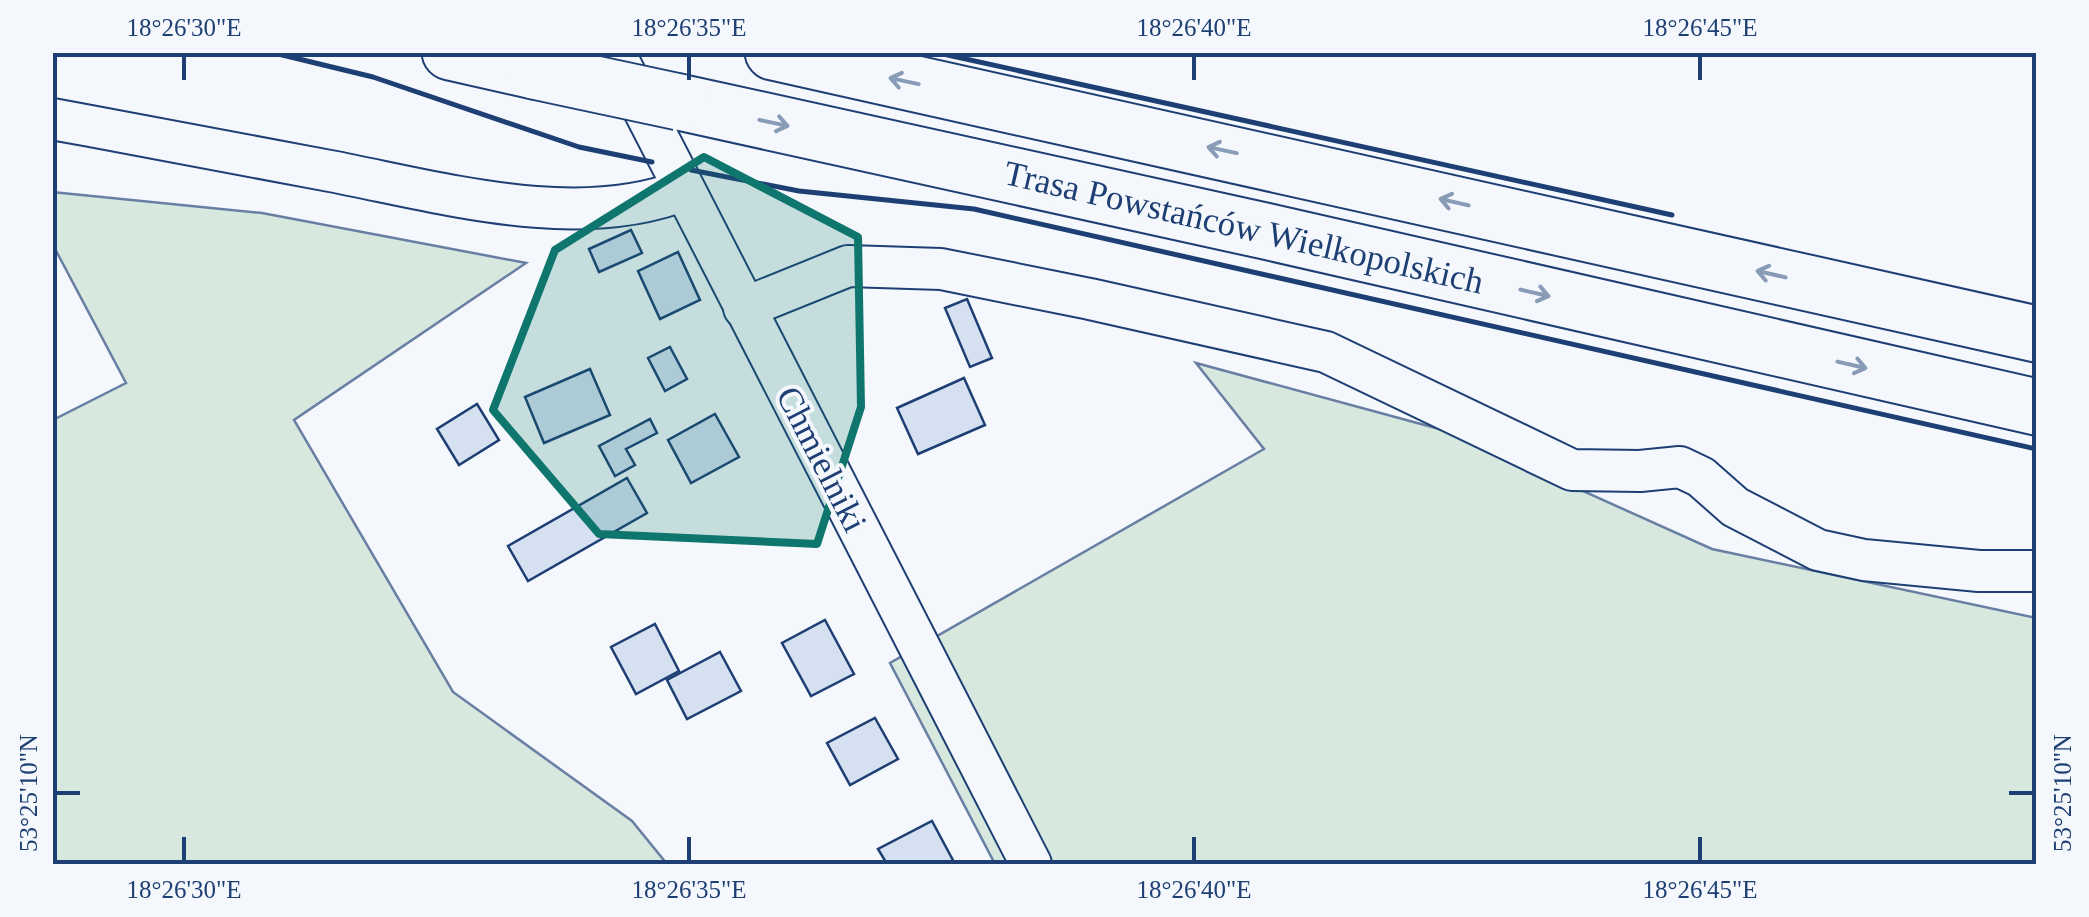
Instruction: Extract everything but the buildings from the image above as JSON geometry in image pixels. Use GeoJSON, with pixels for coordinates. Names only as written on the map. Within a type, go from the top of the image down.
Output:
{"type":"FeatureCollection","features":[{"type":"Feature","properties":{"kind":"highway","name":"Trasa Powstańców Wielkopolskich"},"geometry":{"type":"LineString","coordinates":[[450,52],[1284,235],[2036,407]]}},
{"type":"Feature","properties":{"kind":"highway","name":"Trasa Powstańców Wielkopolskich"},"geometry":{"type":"LineString","coordinates":[[774,52],[2036,334]]}},
{"type":"Feature","properties":{"kind":"street","name":"Chmielniki"},"geometry":{"type":"LineString","coordinates":[[614,52],[1031,864]]}},
{"type":"Feature","properties":{"kind":"street"},"geometry":{"type":"LineString","coordinates":[[52,119],[502,204],[615,208],[684,190]]}},
{"type":"Feature","properties":{"kind":"street"},"geometry":{"type":"LineString","coordinates":[[744,308],[848,266],[940,269],[1090,299],[1326,352],[1572,470],[1680,467],[1701,477],[1734,507],[1818,550],[1864,560],[1979,572],[2036,570]]}},
{"type":"Feature","properties":{"kind":"highlighted area"},"geometry":{"type":"Polygon","coordinates":[[[704,157],[858,237],[861,407],[817,544],[599,534],[493,410],[555,250],[704,157]]]}},
{"type":"Feature","properties":{"kind":"shaded area"},"geometry":{"type":"Polygon","coordinates":[[[52,192],[262,213],[526,263],[294,420],[453,692],[632,821],[667,864],[53,864],[53,420],[126,383],[53,245],[52,192]]]}},
{"type":"Feature","properties":{"kind":"shaded area"},"geometry":{"type":"Polygon","coordinates":[[[1196,363],[1454,433],[1712,549],[2036,618],[2036,864],[995,864],[890,663],[1264,449],[1196,363]]]}},
{"type":"Feature","properties":{"kind":"wall"},"geometry":{"type":"LineString","coordinates":[[270,52],[373,77],[579,147],[652,162]]}},
{"type":"Feature","properties":{"kind":"wall"},"geometry":{"type":"LineString","coordinates":[[934,52],[1672,215]]}},
{"type":"Feature","properties":{"kind":"wall"},"geometry":{"type":"LineString","coordinates":[[691,170],[799,191],[974,209],[2036,449]]}}]}
